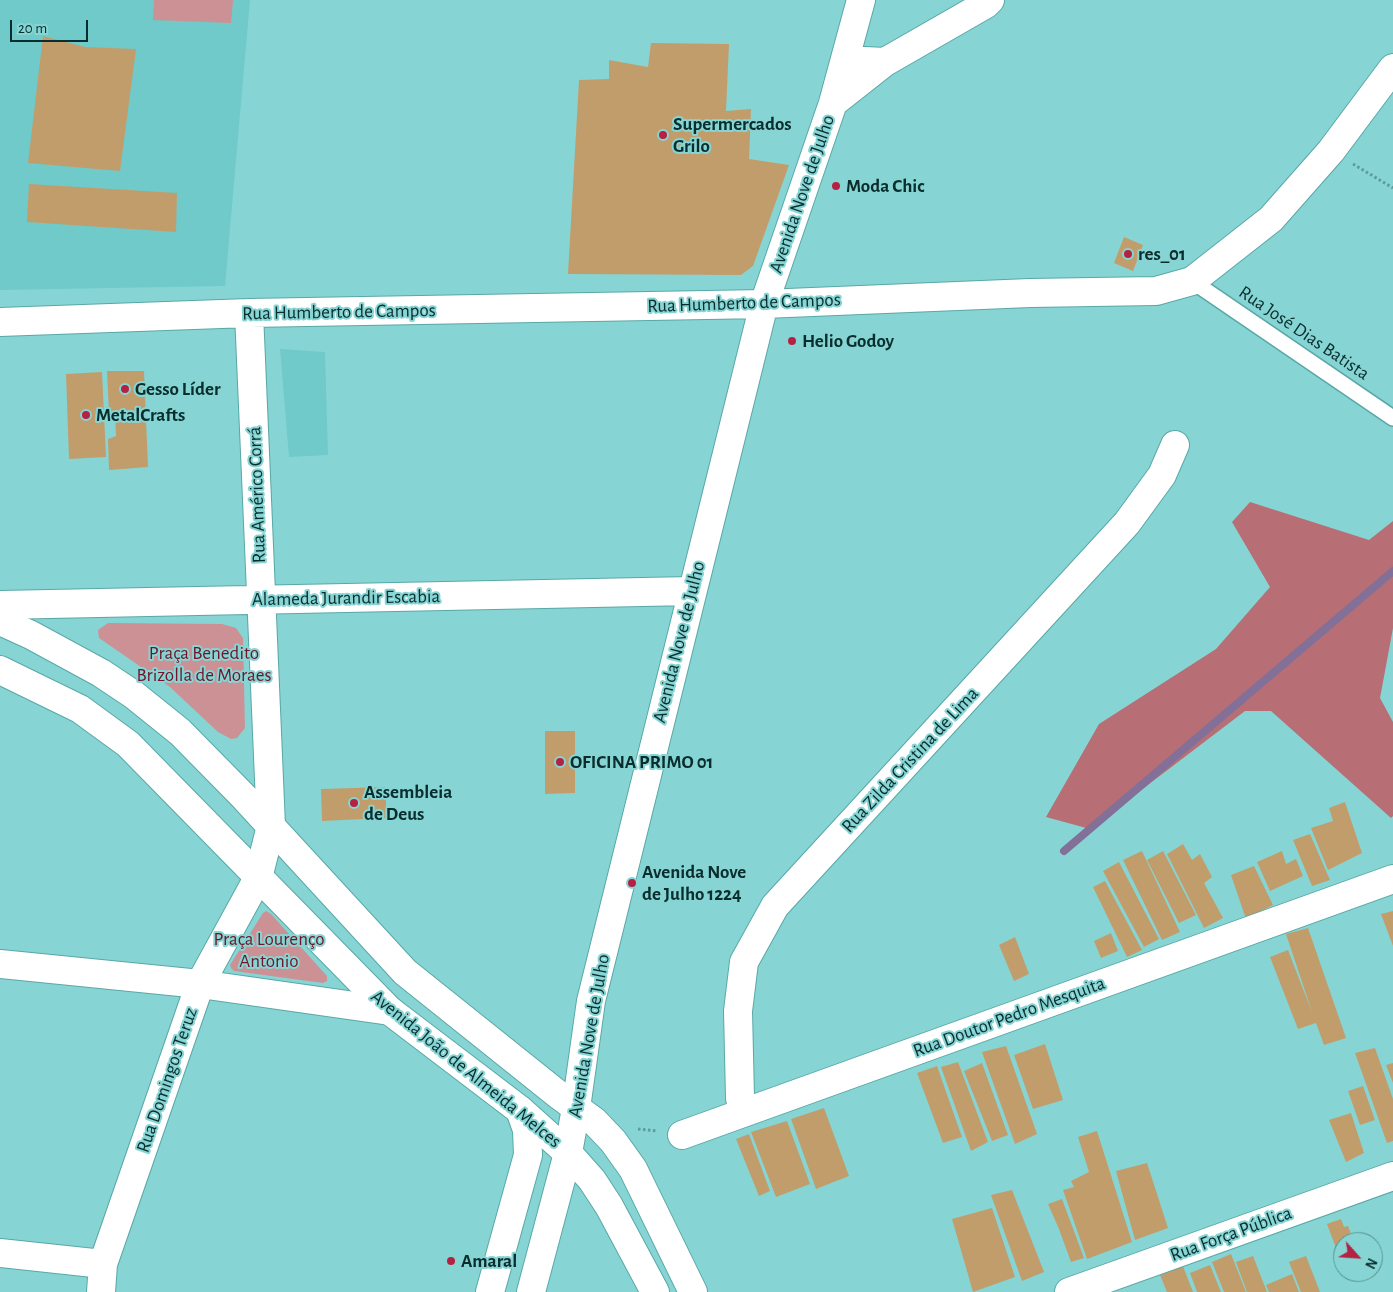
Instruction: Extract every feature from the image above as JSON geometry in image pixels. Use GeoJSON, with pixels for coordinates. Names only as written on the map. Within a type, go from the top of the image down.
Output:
{"type":"FeatureCollection","features":[{"type":"Feature","properties":{"kind":"street","name":"Avenida Nove de Julho"},"geometry":{"type":"LineString","coordinates":[[530,1292],[568,1153],[591,1000],[764,304],[833,103],[861,0]]}},
{"type":"Feature","properties":{"kind":"street"},"geometry":{"type":"LineString","coordinates":[[833,103],[885,62],[990,0]]}},
{"type":"Feature","properties":{"kind":"street"},"geometry":{"type":"LineString","coordinates":[[845,60],[885,62]]}},
{"type":"Feature","properties":{"kind":"street","name":"Rua Humberto de Campos"},"geometry":{"type":"LineString","coordinates":[[0,322],[249,313],[764,304],[1030,292],[1156,291],[1192,281],[1271,219],[1331,151],[1393,68]]}},
{"type":"Feature","properties":{"kind":"street","name":"Rua Américo Corrá"},"geometry":{"type":"LineString","coordinates":[[249,313],[271,826]]}},
{"type":"Feature","properties":{"kind":"street","name":"Rua Zilda Cristina de Lima"},"geometry":{"type":"LineString","coordinates":[[742,1113],[738,1011],[744,962],[775,906],[1127,523],[1162,475],[1175,445]]}},
{"type":"Feature","properties":{"kind":"street","name":"Alameda Jurandir Escabia"},"geometry":{"type":"LineString","coordinates":[[0,605],[692,590]]}},
{"type":"Feature","properties":{"kind":"street","name":"Avenida João de Almeida Melces"},"geometry":{"type":"LineString","coordinates":[[0,621],[31,635],[101,673],[134,695],[180,732],[271,826],[405,972],[594,1121],[633,1169],[693,1292]]}},
{"type":"Feature","properties":{"kind":"street","name":"Avenida João de Almeida Melces"},"geometry":{"type":"LineString","coordinates":[[0,670],[80,709],[128,744],[390,1011],[520,1110],[568,1153],[592,1180],[655,1292]]}},
{"type":"Feature","properties":{"kind":"street"},"geometry":{"type":"LineString","coordinates":[[258,878],[271,826]]}},
{"type":"Feature","properties":{"kind":"street","name":"Rua Domingos Teruz"},"geometry":{"type":"LineString","coordinates":[[101,1292],[103,1264],[200,984],[258,878]]}},
{"type":"Feature","properties":{"kind":"street","name":"Rua Doutor Pedro Mesquita"},"geometry":{"type":"LineString","coordinates":[[682,1135],[1393,879]]}},
{"type":"Feature","properties":{"kind":"street"},"geometry":{"type":"LineString","coordinates":[[0,964],[200,984],[390,1011]]}},
{"type":"Feature","properties":{"kind":"street"},"geometry":{"type":"LineString","coordinates":[[490,1292],[528,1154],[527,1130],[520,1110]]}},
{"type":"Feature","properties":{"kind":"street","name":"Rua Força Pública"},"geometry":{"type":"LineString","coordinates":[[1069,1292],[1393,1176]]}},
{"type":"Feature","properties":{"kind":"street"},"geometry":{"type":"LineString","coordinates":[[0,1253],[103,1264]]}},
{"type":"Feature","properties":{"kind":"lane","name":"Rua José Dias Batista"},"geometry":{"type":"LineString","coordinates":[[1192,281],[1393,418]]}},
{"type":"Feature","properties":{"kind":"path"},"geometry":{"type":"LineString","coordinates":[[1331,151],[1393,188]]}},
{"type":"Feature","properties":{"kind":"shaded area"},"geometry":{"type":"Polygon","coordinates":[[[0,0],[250,0],[225,286],[0,290],[0,0]]]}},
{"type":"Feature","properties":{"kind":"shaded area"},"geometry":{"type":"Polygon","coordinates":[[[280,349],[325,352],[328,455],[289,457],[280,349]]]}},
{"type":"Feature","properties":{"kind":"shaded area"},"geometry":{"type":"Polygon","coordinates":[[[1250,502],[1369,540],[1393,521],[1393,628],[1380,698],[1393,722],[1393,816],[1391,818],[1271,711],[1245,711],[1090,829],[1046,817],[1099,724],[1216,649],[1270,587],[1232,522],[1250,502]]]}},
{"type":"Feature","properties":{"kind":"green space"},"geometry":{"type":"Polygon","coordinates":[[[154,0],[233,0],[231,23],[153,20],[154,0]]]}},
{"type":"Feature","properties":{"kind":"green space","name":"Praça Benedito Brizolla de Moraes"},"geometry":{"type":"Polygon","coordinates":[[[108,623],[222,624],[236,628],[243,638],[245,728],[237,738],[231,739],[218,732],[170,687],[99,638],[98,630],[108,623]]]}},
{"type":"Feature","properties":{"kind":"green space","name":"Praça Lourenço Antonio"},"geometry":{"type":"Polygon","coordinates":[[[266,911],[271,914],[327,976],[327,981],[323,983],[234,971],[231,968],[230,965],[266,911]]]}},
{"type":"Feature","properties":{"kind":"building"},"geometry":{"type":"Polygon","coordinates":[[[43,36],[85,47],[136,49],[120,171],[28,163],[43,36]]]}},
{"type":"Feature","properties":{"kind":"building","name":"Supermercados Grilo"},"geometry":{"type":"Polygon","coordinates":[[[651,43],[729,44],[726,111],[751,109],[749,159],[789,165],[753,266],[741,275],[568,274],[579,80],[609,79],[609,60],[648,67],[651,43]]]}},
{"type":"Feature","properties":{"kind":"building"},"geometry":{"type":"Polygon","coordinates":[[[29,184],[177,193],[176,232],[27,222],[29,184]]]}},
{"type":"Feature","properties":{"kind":"building","name":"res_01"},"geometry":{"type":"Polygon","coordinates":[[[1124,237],[1143,245],[1133,271],[1114,263],[1124,237]]]}},
{"type":"Feature","properties":{"kind":"building"},"geometry":{"type":"Polygon","coordinates":[[[107,371],[144,371],[148,467],[109,470],[108,439],[116,436],[115,413],[109,413],[107,371]]]}},
{"type":"Feature","properties":{"kind":"building","name":"MetalCrafts"},"geometry":{"type":"Polygon","coordinates":[[[102,372],[106,457],[69,459],[66,374],[102,372]]]}},
{"type":"Feature","properties":{"kind":"building","name":"OFICINA PRIMO 01"},"geometry":{"type":"Polygon","coordinates":[[[545,731],[575,731],[575,793],[545,794],[545,731]]]}},
{"type":"Feature","properties":{"kind":"building","name":"Assembleia de Deus"},"geometry":{"type":"Polygon","coordinates":[[[386,787],[386,818],[322,821],[321,789],[386,787]]]}},
{"type":"Feature","properties":{"kind":"building"},"geometry":{"type":"Polygon","coordinates":[[[1345,802],[1362,853],[1328,870],[1311,828],[1333,821],[1329,808],[1345,802]]]}},
{"type":"Feature","properties":{"kind":"building"},"geometry":{"type":"Polygon","coordinates":[[[1310,834],[1330,880],[1312,886],[1293,840],[1310,834]]]}},
{"type":"Feature","properties":{"kind":"building"},"geometry":{"type":"Polygon","coordinates":[[[1183,844],[1192,860],[1200,854],[1212,877],[1204,883],[1223,918],[1204,928],[1167,854],[1183,844]]]}},
{"type":"Feature","properties":{"kind":"building"},"geometry":{"type":"Polygon","coordinates":[[[1142,851],[1180,932],[1162,940],[1123,860],[1142,851]]]}},
{"type":"Feature","properties":{"kind":"building"},"geometry":{"type":"Polygon","coordinates":[[[1163,851],[1196,915],[1179,923],[1147,860],[1163,851]]]}},
{"type":"Feature","properties":{"kind":"building"},"geometry":{"type":"Polygon","coordinates":[[[1282,851],[1286,864],[1296,859],[1303,876],[1270,891],[1257,862],[1282,851]]]}},
{"type":"Feature","properties":{"kind":"building"},"geometry":{"type":"Polygon","coordinates":[[[1119,862],[1159,939],[1144,947],[1103,871],[1119,862]]]}},
{"type":"Feature","properties":{"kind":"building"},"geometry":{"type":"Polygon","coordinates":[[[1254,866],[1273,905],[1246,919],[1231,875],[1254,866]]]}},
{"type":"Feature","properties":{"kind":"building"},"geometry":{"type":"Polygon","coordinates":[[[1105,881],[1142,950],[1127,957],[1093,887],[1105,881]]]}},
{"type":"Feature","properties":{"kind":"building"},"geometry":{"type":"Polygon","coordinates":[[[1393,911],[1393,946],[1381,914],[1393,911]]]}},
{"type":"Feature","properties":{"kind":"building"},"geometry":{"type":"Polygon","coordinates":[[[1308,928],[1346,1038],[1324,1045],[1316,1023],[1298,1029],[1270,957],[1288,950],[1312,1012],[1286,934],[1308,928]]]}},
{"type":"Feature","properties":{"kind":"building"},"geometry":{"type":"Polygon","coordinates":[[[1111,933],[1118,951],[1101,958],[1094,941],[1111,933]]]}},
{"type":"Feature","properties":{"kind":"building"},"geometry":{"type":"Polygon","coordinates":[[[1015,937],[1029,974],[1014,981],[999,945],[1015,937]]]}},
{"type":"Feature","properties":{"kind":"building"},"geometry":{"type":"Polygon","coordinates":[[[1045,1044],[1063,1100],[1033,1109],[1014,1055],[1045,1044]]]}},
{"type":"Feature","properties":{"kind":"building"},"geometry":{"type":"Polygon","coordinates":[[[1006,1046],[1037,1134],[1015,1144],[982,1052],[1006,1046]]]}},
{"type":"Feature","properties":{"kind":"building"},"geometry":{"type":"Polygon","coordinates":[[[1375,1048],[1393,1099],[1393,1141],[1387,1143],[1355,1053],[1375,1048]]]}},
{"type":"Feature","properties":{"kind":"building"},"geometry":{"type":"Polygon","coordinates":[[[958,1062],[988,1142],[971,1151],[941,1067],[958,1062]]]}},
{"type":"Feature","properties":{"kind":"building"},"geometry":{"type":"Polygon","coordinates":[[[982,1063],[1008,1135],[992,1141],[964,1071],[982,1063]]]}},
{"type":"Feature","properties":{"kind":"building"},"geometry":{"type":"Polygon","coordinates":[[[1393,1063],[1393,1083],[1386,1065],[1393,1063]]]}},
{"type":"Feature","properties":{"kind":"building"},"geometry":{"type":"Polygon","coordinates":[[[937,1066],[962,1137],[943,1143],[917,1073],[937,1066]]]}},
{"type":"Feature","properties":{"kind":"building"},"geometry":{"type":"Polygon","coordinates":[[[1363,1086],[1375,1120],[1360,1125],[1348,1091],[1363,1086]]]}},
{"type":"Feature","properties":{"kind":"building"},"geometry":{"type":"Polygon","coordinates":[[[824,1108],[849,1176],[816,1189],[791,1119],[824,1108]]]}},
{"type":"Feature","properties":{"kind":"building"},"geometry":{"type":"Polygon","coordinates":[[[1351,1113],[1364,1153],[1346,1162],[1329,1120],[1351,1113]]]}},
{"type":"Feature","properties":{"kind":"building"},"geometry":{"type":"Polygon","coordinates":[[[787,1121],[810,1184],[776,1197],[751,1132],[787,1121]]]}},
{"type":"Feature","properties":{"kind":"building"},"geometry":{"type":"Polygon","coordinates":[[[1097,1131],[1132,1242],[1087,1259],[1063,1190],[1074,1187],[1071,1181],[1089,1172],[1078,1137],[1097,1131]]]}},
{"type":"Feature","properties":{"kind":"building"},"geometry":{"type":"Polygon","coordinates":[[[749,1134],[770,1191],[759,1196],[736,1139],[749,1134]]]}},
{"type":"Feature","properties":{"kind":"building"},"geometry":{"type":"Polygon","coordinates":[[[1147,1163],[1168,1228],[1135,1240],[1116,1171],[1147,1163]]]}},
{"type":"Feature","properties":{"kind":"building"},"geometry":{"type":"Polygon","coordinates":[[[1012,1190],[1044,1272],[1022,1281],[991,1195],[1012,1190]]]}},
{"type":"Feature","properties":{"kind":"building"},"geometry":{"type":"Polygon","coordinates":[[[1062,1199],[1084,1258],[1071,1262],[1048,1204],[1062,1199]]]}},
{"type":"Feature","properties":{"kind":"building"},"geometry":{"type":"Polygon","coordinates":[[[992,1208],[1015,1277],[973,1292],[952,1219],[992,1208]]]}},
{"type":"Feature","properties":{"kind":"building"},"geometry":{"type":"Polygon","coordinates":[[[1341,1219],[1344,1227],[1348,1226],[1350,1232],[1333,1232],[1333,1240],[1327,1224],[1341,1219]]]}},
{"type":"Feature","properties":{"kind":"building"},"geometry":{"type":"Polygon","coordinates":[[[1231,1254],[1246,1292],[1224,1292],[1212,1262],[1231,1254]]]}},
{"type":"Feature","properties":{"kind":"building"},"geometry":{"type":"Polygon","coordinates":[[[1253,1256],[1267,1292],[1247,1292],[1236,1262],[1253,1256]]]}},
{"type":"Feature","properties":{"kind":"building"},"geometry":{"type":"Polygon","coordinates":[[[1306,1256],[1320,1292],[1301,1292],[1289,1262],[1306,1256]]]}},
{"type":"Feature","properties":{"kind":"building"},"geometry":{"type":"Polygon","coordinates":[[[1181,1261],[1193,1292],[1167,1292],[1158,1270],[1181,1261]]]}},
{"type":"Feature","properties":{"kind":"building"},"geometry":{"type":"Polygon","coordinates":[[[1210,1265],[1221,1292],[1197,1292],[1190,1273],[1210,1265]]]}},
{"type":"Feature","properties":{"kind":"building"},"geometry":{"type":"Polygon","coordinates":[[[1292,1274],[1299,1292],[1269,1292],[1266,1285],[1292,1274]]]}},
{"type":"Feature","properties":{"kind":"waterway"},"geometry":{"type":"LineString","coordinates":[[1064,851],[1393,571]]}},
{"type":"Feature","properties":{"kind":"place","name":"Supermercados Grilo"},"geometry":{"type":"Point","coordinates":[663,135]}},
{"type":"Feature","properties":{"kind":"place","name":"Moda Chic"},"geometry":{"type":"Point","coordinates":[836,186]}},
{"type":"Feature","properties":{"kind":"place","name":"res_01"},"geometry":{"type":"Point","coordinates":[1128,254]}},
{"type":"Feature","properties":{"kind":"place","name":"Helio Godoy"},"geometry":{"type":"Point","coordinates":[792,341]}},
{"type":"Feature","properties":{"kind":"place","name":"Gesso Líder"},"geometry":{"type":"Point","coordinates":[125,389]}},
{"type":"Feature","properties":{"kind":"place","name":"MetalCrafts"},"geometry":{"type":"Point","coordinates":[86,415]}},
{"type":"Feature","properties":{"kind":"place","name":"OFICINA PRIMO 01"},"geometry":{"type":"Point","coordinates":[560,762]}},
{"type":"Feature","properties":{"kind":"place","name":"Assembleia de Deus"},"geometry":{"type":"Point","coordinates":[354,803]}},
{"type":"Feature","properties":{"kind":"place","name":"Avenida Nove de Julho 1224"},"geometry":{"type":"Point","coordinates":[632,883]}},
{"type":"Feature","properties":{"kind":"place","name":"Amaral"},"geometry":{"type":"Point","coordinates":[451,1261]}}]}
